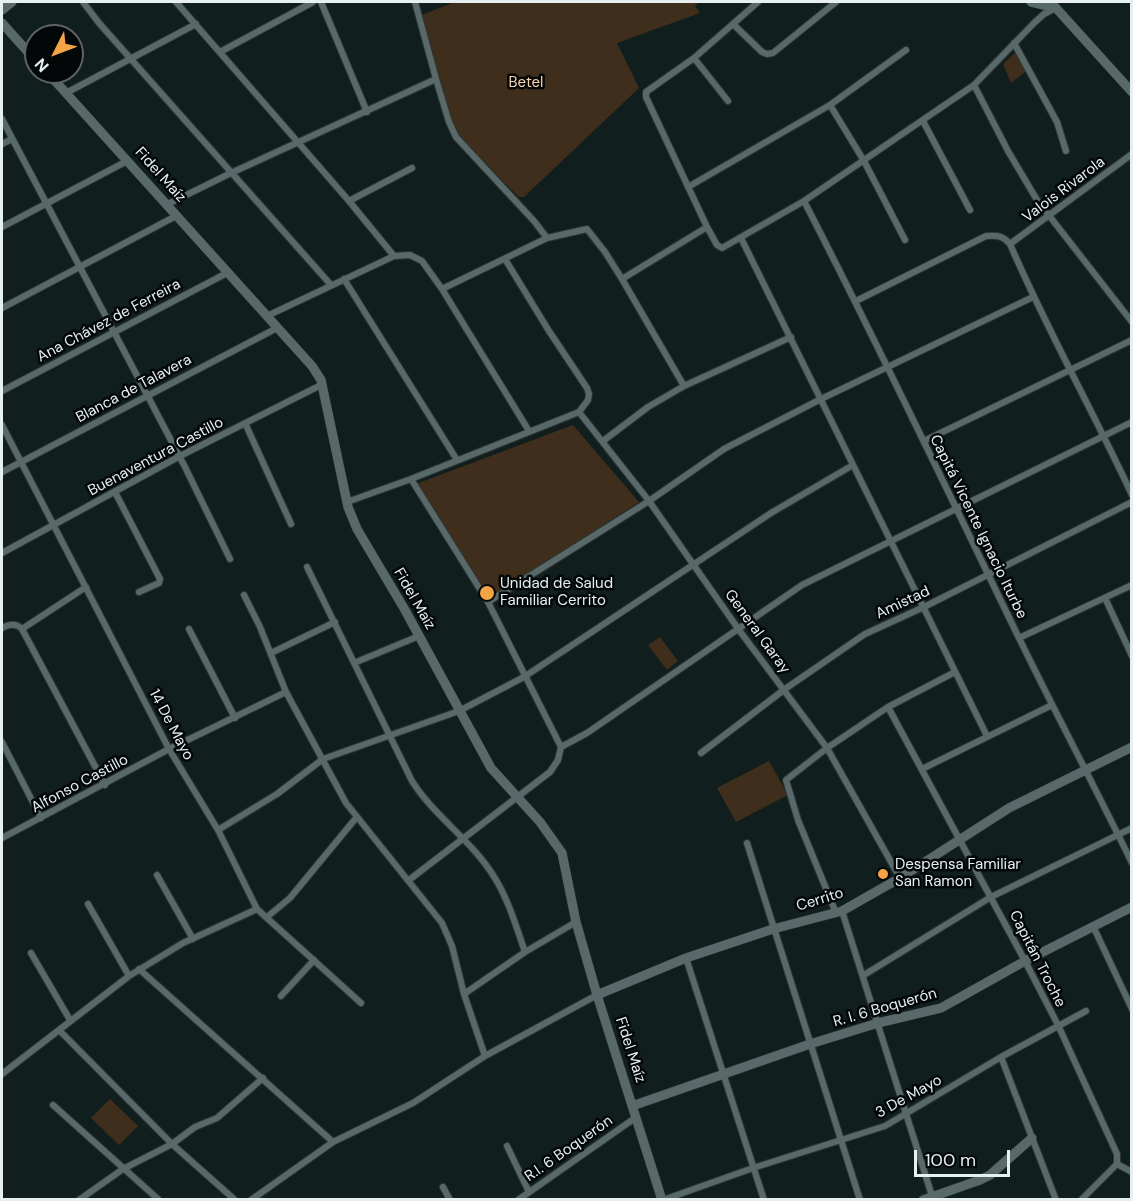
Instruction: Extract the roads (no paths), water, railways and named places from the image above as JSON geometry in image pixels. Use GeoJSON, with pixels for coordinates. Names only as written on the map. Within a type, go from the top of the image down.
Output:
{"type":"FeatureCollection","features":[{"type":"Feature","properties":{"kind":"street"},"geometry":{"type":"LineString","coordinates":[[2,10],[12,2]]}},
{"type":"Feature","properties":{"kind":"street"},"geometry":{"type":"LineString","coordinates":[[83,2],[330,285]]}},
{"type":"Feature","properties":{"kind":"street"},"geometry":{"type":"LineString","coordinates":[[176,2],[350,201],[394,256]]}},
{"type":"Feature","properties":{"kind":"street"},"geometry":{"type":"LineString","coordinates":[[220,52],[313,2]]}},
{"type":"Feature","properties":{"kind":"street"},"geometry":{"type":"LineString","coordinates":[[321,2],[367,112]]}},
{"type":"Feature","properties":{"kind":"street"},"geometry":{"type":"LineString","coordinates":[[415,2],[449,122],[456,137],[547,238]]}},
{"type":"Feature","properties":{"kind":"street"},"geometry":{"type":"LineString","coordinates":[[758,2],[694,58],[646,92],[646,97],[688,187],[719,247],[727,247],[804,201],[974,85],[1044,14],[1055,5],[1064,2]]}},
{"type":"Feature","properties":{"kind":"street"},"geometry":{"type":"LineString","coordinates":[[733,24],[762,52],[773,53],[836,2]]}},
{"type":"Feature","properties":{"kind":"street"},"geometry":{"type":"LineString","coordinates":[[1032,2],[1055,5],[1131,92]]}},
{"type":"Feature","properties":{"kind":"street"},"geometry":{"type":"LineString","coordinates":[[2,23],[24,48]]}},
{"type":"Feature","properties":{"kind":"street"},"geometry":{"type":"LineString","coordinates":[[66,93],[196,24]]}},
{"type":"Feature","properties":{"kind":"street"},"geometry":{"type":"LineString","coordinates":[[1014,43],[1057,122],[1066,151]]}},
{"type":"Feature","properties":{"kind":"street"},"geometry":{"type":"LineString","coordinates":[[688,187],[830,105],[906,50]]}},
{"type":"Feature","properties":{"kind":"street"},"geometry":{"type":"LineString","coordinates":[[694,58],[728,101]]}},
{"type":"Feature","properties":{"kind":"street"},"geometry":{"type":"LineString","coordinates":[[166,205],[436,79]]}},
{"type":"Feature","properties":{"kind":"street","name":"Fidel Maíz"},"geometry":{"type":"LineString","coordinates":[[58,84],[312,366],[323,384],[347,502],[357,529],[491,768],[540,822],[562,853],[576,922],[597,995],[662,1200]]}},
{"type":"Feature","properties":{"kind":"street"},"geometry":{"type":"LineString","coordinates":[[974,85],[1020,172],[1049,217],[1131,322]]}},
{"type":"Feature","properties":{"kind":"street"},"geometry":{"type":"LineString","coordinates":[[830,105],[864,161],[905,240]]}},
{"type":"Feature","properties":{"kind":"street"},"geometry":{"type":"LineString","coordinates":[[2,119],[180,456],[230,559]]}},
{"type":"Feature","properties":{"kind":"street"},"geometry":{"type":"LineString","coordinates":[[922,121],[970,210]]}},
{"type":"Feature","properties":{"kind":"street"},"geometry":{"type":"LineString","coordinates":[[2,144],[12,138]]}},
{"type":"Feature","properties":{"kind":"street","name":"Valois Rivarola"},"geometry":{"type":"LineString","coordinates":[[1011,244],[1131,154]]}},
{"type":"Feature","properties":{"kind":"street"},"geometry":{"type":"LineString","coordinates":[[2,227],[127,161]]}},
{"type":"Feature","properties":{"kind":"street"},"geometry":{"type":"LineString","coordinates":[[350,201],[412,168]]}},
{"type":"Feature","properties":{"kind":"street","name":"Capitá Vicente Ignacio Iturbe"},"geometry":{"type":"LineString","coordinates":[[804,201],[889,367],[1019,638],[1131,863]]}},
{"type":"Feature","properties":{"kind":"street"},"geometry":{"type":"LineString","coordinates":[[2,308],[176,216]]}},
{"type":"Feature","properties":{"kind":"street"},"geometry":{"type":"LineString","coordinates":[[622,279],[707,227]]}},
{"type":"Feature","properties":{"kind":"street"},"geometry":{"type":"LineString","coordinates":[[442,289],[547,238],[587,229],[622,279],[684,386]]}},
{"type":"Feature","properties":{"kind":"street"},"geometry":{"type":"LineString","coordinates":[[856,302],[986,236],[1004,237],[1011,244],[1033,297],[1104,436],[1131,495]]}},
{"type":"Feature","properties":{"kind":"street"},"geometry":{"type":"LineString","coordinates":[[741,238],[987,736]]}},
{"type":"Feature","properties":{"kind":"street"},"geometry":{"type":"LineString","coordinates":[[267,316],[394,256],[417,257],[442,289],[529,431]]}},
{"type":"Feature","properties":{"kind":"street"},"geometry":{"type":"LineString","coordinates":[[347,502],[579,412],[588,400],[589,394],[586,388],[506,259]]}},
{"type":"Feature","properties":{"kind":"street","name":"Ana Chávez de Ferreira"},"geometry":{"type":"LineString","coordinates":[[2,391],[227,273]]}},
{"type":"Feature","properties":{"kind":"street"},"geometry":{"type":"LineString","coordinates":[[344,279],[457,460]]}},
{"type":"Feature","properties":{"kind":"street"},"geometry":{"type":"LineString","coordinates":[[488,602],[649,501],[724,449],[821,399],[1033,297]]}},
{"type":"Feature","properties":{"kind":"street","name":"Blanca de Talavera"},"geometry":{"type":"LineString","coordinates":[[2,472],[277,328]]}},
{"type":"Feature","properties":{"kind":"street"},"geometry":{"type":"LineString","coordinates":[[603,441],[648,407],[684,386],[790,337]]}},
{"type":"Feature","properties":{"kind":"street"},"geometry":{"type":"LineString","coordinates":[[924,441],[1131,340]]}},
{"type":"Feature","properties":{"kind":"street","name":"Buenaventura Castillo"},"geometry":{"type":"LineString","coordinates":[[2,553],[180,456],[323,384]]}},
{"type":"Feature","properties":{"kind":"street","name":"General Garay"},"geometry":{"type":"LineString","coordinates":[[579,412],[649,501],[739,630],[827,748],[900,878]]}},
{"type":"Feature","properties":{"kind":"street"},"geometry":{"type":"LineString","coordinates":[[561,747],[587,733],[802,585],[1131,422]]}},
{"type":"Feature","properties":{"kind":"street"},"geometry":{"type":"LineString","coordinates":[[245,423],[291,524]]}},
{"type":"Feature","properties":{"kind":"street","name":"14 De Mayo"},"geometry":{"type":"LineString","coordinates":[[2,425],[169,749],[218,830],[257,909],[362,1003]]}},
{"type":"Feature","properties":{"kind":"street"},"geometry":{"type":"LineString","coordinates":[[218,830],[277,794],[323,759],[459,711],[524,677],[692,563],[853,465]]}},
{"type":"Feature","properties":{"kind":"street"},"geometry":{"type":"LineString","coordinates":[[409,880],[550,772],[558,760],[561,747],[488,602],[411,479]]}},
{"type":"Feature","properties":{"kind":"street"},"geometry":{"type":"LineString","coordinates":[[115,492],[160,579],[159,583],[139,592]]}},
{"type":"Feature","properties":{"kind":"street","name":"Amistad"},"geometry":{"type":"LineString","coordinates":[[701,753],[784,689],[865,634],[924,607],[1131,502]]}},
{"type":"Feature","properties":{"kind":"street"},"geometry":{"type":"LineString","coordinates":[[308,567],[418,791],[493,874],[525,952]]}},
{"type":"Feature","properties":{"kind":"street"},"geometry":{"type":"LineString","coordinates":[[1019,638],[1131,585]]}},
{"type":"Feature","properties":{"kind":"street"},"geometry":{"type":"LineString","coordinates":[[22,630],[86,588]]}},
{"type":"Feature","properties":{"kind":"street"},"geometry":{"type":"LineString","coordinates":[[244,595],[286,692],[346,803],[442,923],[452,946],[464,994],[485,1056]]}},
{"type":"Feature","properties":{"kind":"street"},"geometry":{"type":"LineString","coordinates":[[1105,598],[1131,656]]}},
{"type":"Feature","properties":{"kind":"street"},"geometry":{"type":"LineString","coordinates":[[271,653],[334,622]]}},
{"type":"Feature","properties":{"kind":"street"},"geometry":{"type":"LineString","coordinates":[[2,628],[14,625],[22,630],[105,784]]}},
{"type":"Feature","properties":{"kind":"street"},"geometry":{"type":"LineString","coordinates":[[189,629],[235,718]]}},
{"type":"Feature","properties":{"kind":"street"},"geometry":{"type":"LineString","coordinates":[[354,663],[419,636]]}},
{"type":"Feature","properties":{"kind":"street"},"geometry":{"type":"LineString","coordinates":[[955,672],[888,707],[827,748],[786,780],[798,820],[864,975],[907,1113],[929,1199],[990,1175],[1032,1138]]}},
{"type":"Feature","properties":{"kind":"street","name":"Alfonso Castillo"},"geometry":{"type":"LineString","coordinates":[[2,838],[169,749],[286,692]]}},
{"type":"Feature","properties":{"kind":"street"},"geometry":{"type":"LineString","coordinates":[[922,769],[1052,705]]}},
{"type":"Feature","properties":{"kind":"street","name":"Capitán Troche"},"geometry":{"type":"LineString","coordinates":[[888,707],[1058,1025],[1117,1154],[1117,1164]]}},
{"type":"Feature","properties":{"kind":"street"},"geometry":{"type":"LineString","coordinates":[[2,742],[41,818]]}},
{"type":"Feature","properties":{"kind":"street","name":"Cerrito"},"geometry":{"type":"LineString","coordinates":[[597,995],[686,958],[773,929],[839,912],[900,878],[1009,808],[1131,747]]}},
{"type":"Feature","properties":{"kind":"street"},"geometry":{"type":"LineString","coordinates":[[267,917],[290,898],[357,818]]}},
{"type":"Feature","properties":{"kind":"street"},"geometry":{"type":"LineString","coordinates":[[864,975],[991,897],[1131,828]]}},
{"type":"Feature","properties":{"kind":"street"},"geometry":{"type":"LineString","coordinates":[[747,843],[860,1200]]}},
{"type":"Feature","properties":{"kind":"street"},"geometry":{"type":"LineString","coordinates":[[157,875],[193,939]]}},
{"type":"Feature","properties":{"kind":"street"},"geometry":{"type":"LineString","coordinates":[[88,904],[129,976]]}},
{"type":"Feature","properties":{"kind":"street","name":"R. I. 6 Boquerón"},"geometry":{"type":"LineString","coordinates":[[632,1106],[810,1044],[878,1023],[941,1008],[1025,961],[1131,907]]}},
{"type":"Feature","properties":{"kind":"street"},"geometry":{"type":"LineString","coordinates":[[2,1074],[139,969],[193,939],[257,909]]}},
{"type":"Feature","properties":{"kind":"street"},"geometry":{"type":"LineString","coordinates":[[464,994],[525,952],[576,922]]}},
{"type":"Feature","properties":{"kind":"street"},"geometry":{"type":"LineString","coordinates":[[1093,926],[1128,993],[1131,1009]]}},
{"type":"Feature","properties":{"kind":"street"},"geometry":{"type":"LineString","coordinates":[[31,953],[70,1020]]}},
{"type":"Feature","properties":{"kind":"street"},"geometry":{"type":"LineString","coordinates":[[686,958],[764,1200]]}},
{"type":"Feature","properties":{"kind":"street"},"geometry":{"type":"LineString","coordinates":[[281,996],[314,960]]}},
{"type":"Feature","properties":{"kind":"street"},"geometry":{"type":"LineString","coordinates":[[139,969],[333,1142]]}},
{"type":"Feature","properties":{"kind":"street"},"geometry":{"type":"LineString","coordinates":[[251,1200],[333,1142],[413,1104],[485,1056],[597,995]]}},
{"type":"Feature","properties":{"kind":"street","name":"3 De Mayo"},"geometry":{"type":"LineString","coordinates":[[662,1200],[885,1126],[1001,1057],[1086,1011]]}},
{"type":"Feature","properties":{"kind":"street"},"geometry":{"type":"LineString","coordinates":[[59,1030],[171,1144],[235,1200]]}},
{"type":"Feature","properties":{"kind":"street"},"geometry":{"type":"LineString","coordinates":[[1001,1057],[1056,1200]]}},
{"type":"Feature","properties":{"kind":"street"},"geometry":{"type":"LineString","coordinates":[[79,1200],[123,1169],[171,1144],[195,1127],[217,1118],[263,1078]]}},
{"type":"Feature","properties":{"kind":"street"},"geometry":{"type":"LineString","coordinates":[[54,1105],[159,1200]]}},
{"type":"Feature","properties":{"kind":"street","name":"R.I. 6 Boquerón"},"geometry":{"type":"LineString","coordinates":[[518,1200],[635,1118]]}},
{"type":"Feature","properties":{"kind":"street"},"geometry":{"type":"LineString","coordinates":[[507,1146],[529,1192]]}},
{"type":"Feature","properties":{"kind":"street"},"geometry":{"type":"LineString","coordinates":[[1081,1200],[1117,1164],[1131,1172]]}},
{"type":"Feature","properties":{"kind":"street"},"geometry":{"type":"LineString","coordinates":[[442,1187],[450,1200]]}},
{"type":"Feature","properties":{"kind":"place","name":"Unidad de Salud Familiar Cerrito"},"geometry":{"type":"Point","coordinates":[487,593]}},
{"type":"Feature","properties":{"kind":"place","name":"Despensa Familiar San Ramon"},"geometry":{"type":"Point","coordinates":[883,874]}},
{"type":"Feature","properties":{"kind":"park label","name":"Betel"},"geometry":{"type":"Point","coordinates":[526,83]}}]}
